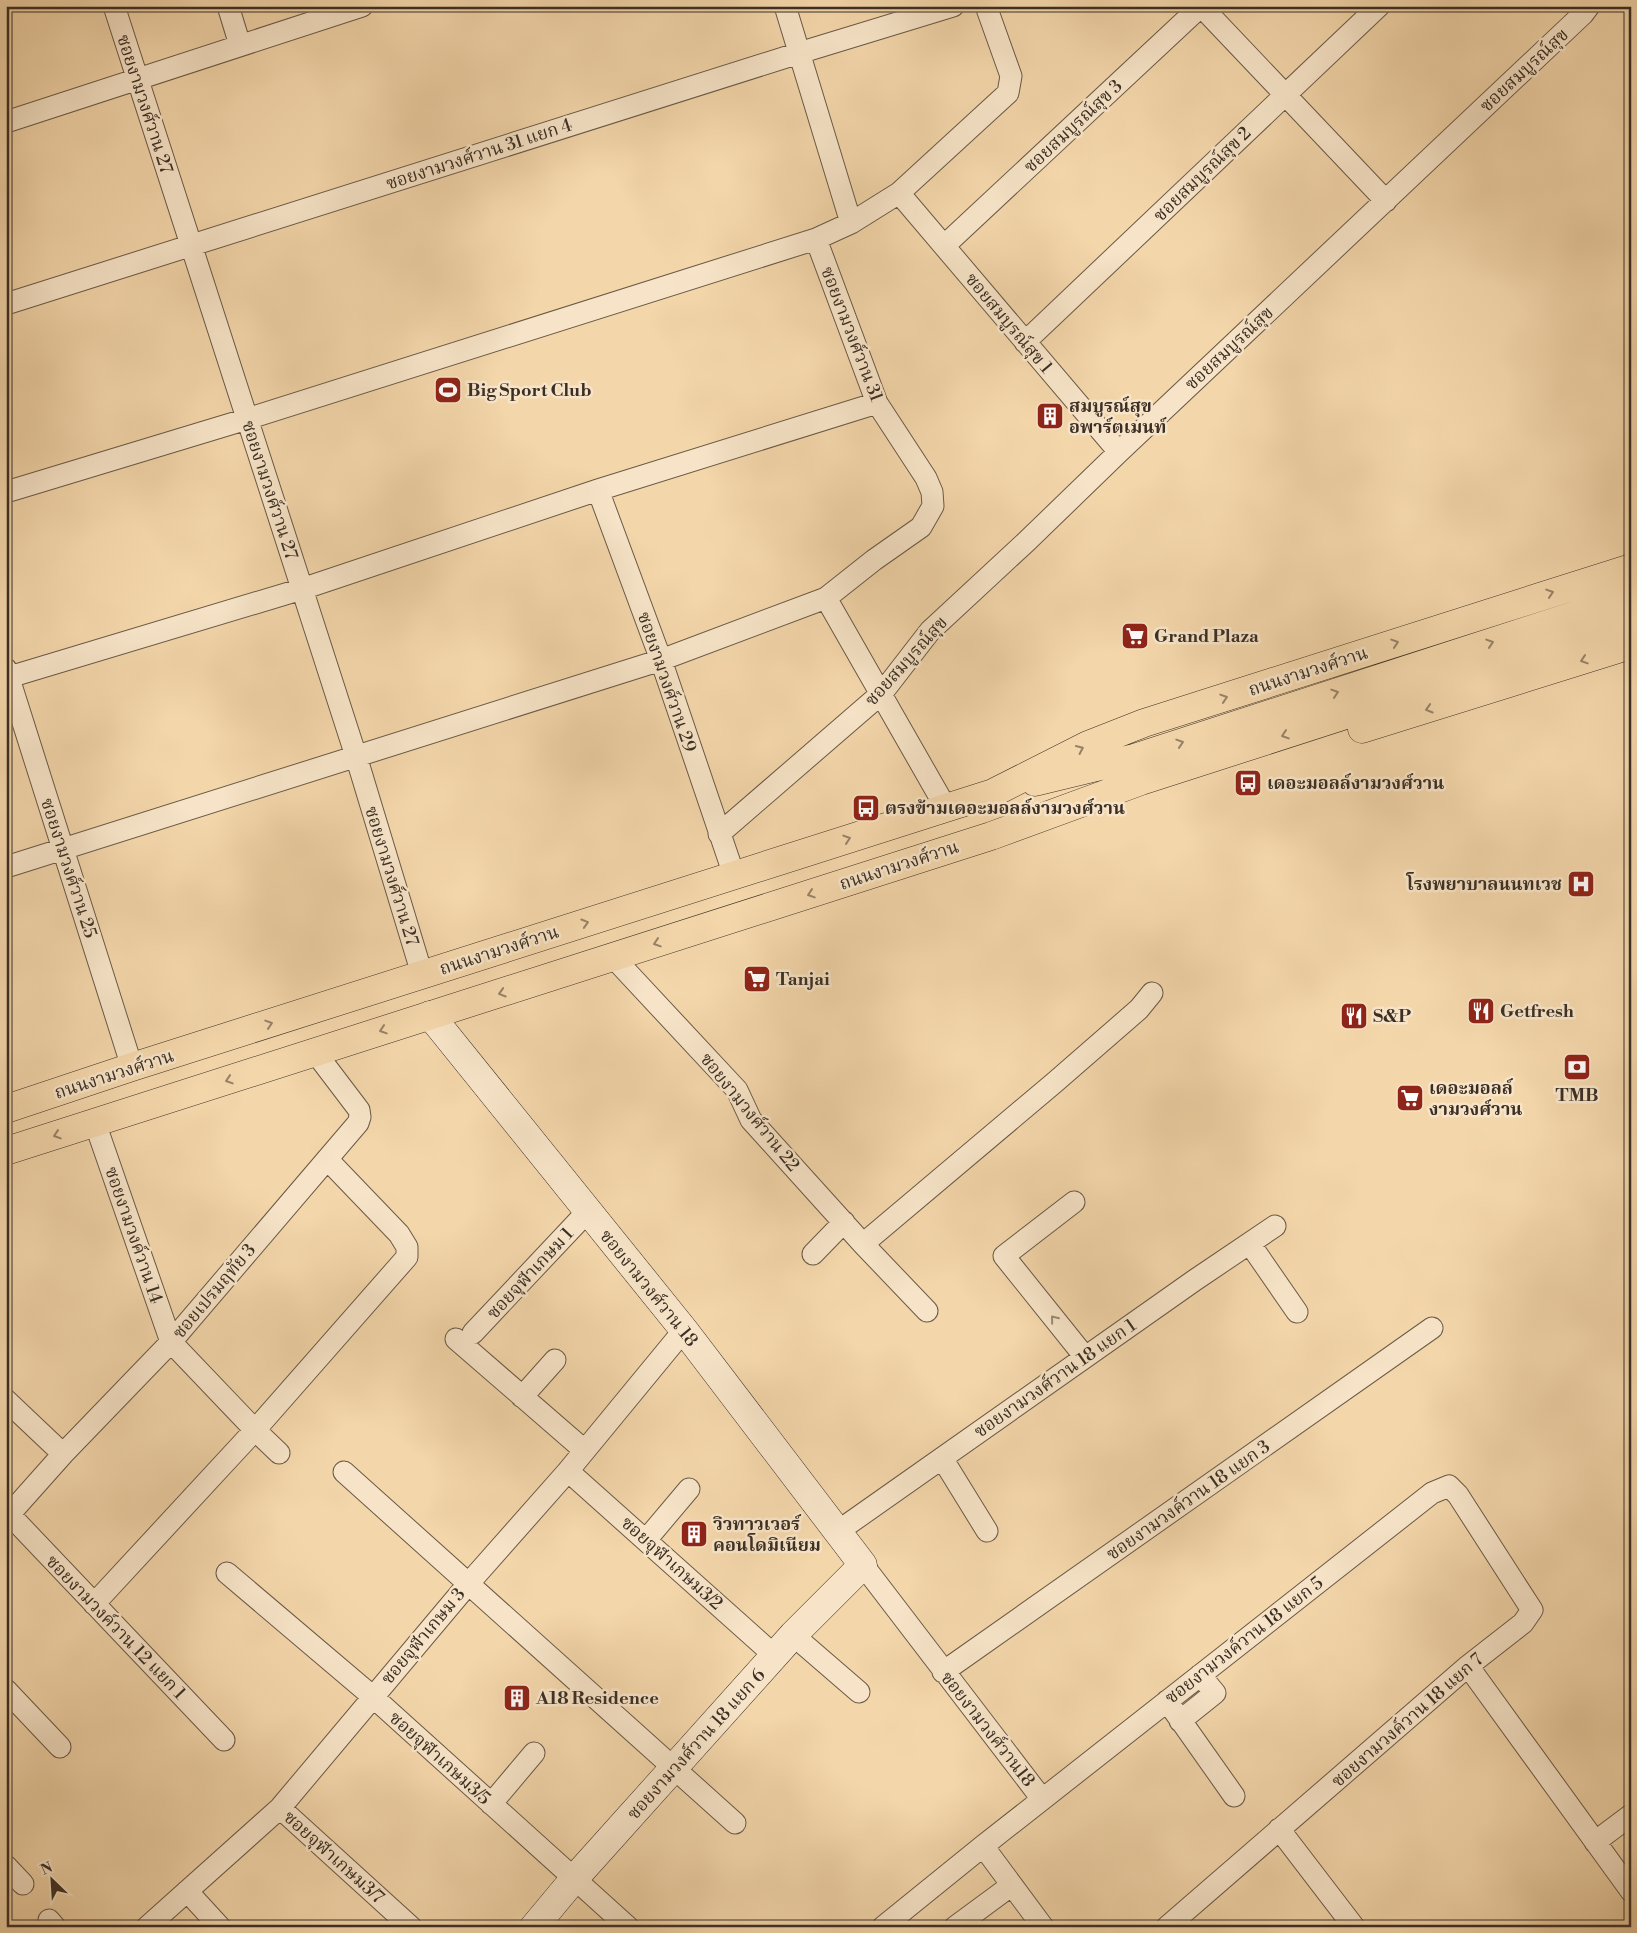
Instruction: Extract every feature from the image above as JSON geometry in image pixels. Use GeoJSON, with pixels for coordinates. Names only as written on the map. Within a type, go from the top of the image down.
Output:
{"type":"FeatureCollection","features":[{"type":"Feature","properties":{"kind":"main road","name":"ถนนงามวงศ์วาน"},"geometry":{"type":"LineString","coordinates":[[6,1109],[422,974],[946,808],[993,792],[1088,744],[1144,723],[1631,568]]}},
{"type":"Feature","properties":{"kind":"main road","name":"ถนนงามวงศ์วาน"},"geometry":{"type":"LineString","coordinates":[[991,836],[1137,770],[1631,597]]}},
{"type":"Feature","properties":{"kind":"main road","name":"ถนนงามวงศ์วาน"},"geometry":{"type":"LineString","coordinates":[[993,792],[1137,770],[1631,623]]}},
{"type":"Feature","properties":{"kind":"main road","name":"ถนนงามวงศ์วาน"},"geometry":{"type":"LineString","coordinates":[[6,1151],[991,836],[1120,808],[1627,652]]}},
{"type":"Feature","properties":{"kind":"street","name":"ซอยงามวงศ์วาน 27"},"geometry":{"type":"LineString","coordinates":[[114,6],[356,756],[422,974]]}},
{"type":"Feature","properties":{"kind":"street"},"geometry":{"type":"LineString","coordinates":[[228,6],[240,45]]}},
{"type":"Feature","properties":{"kind":"street"},"geometry":{"type":"LineString","coordinates":[[6,122],[362,6]]}},
{"type":"Feature","properties":{"kind":"street"},"geometry":{"type":"LineString","coordinates":[[785,6],[851,223]]}},
{"type":"Feature","properties":{"kind":"street","name":"ซอยงามวงศ์วาน 31 แยก 4"},"geometry":{"type":"LineString","coordinates":[[6,304],[953,6]]}},
{"type":"Feature","properties":{"kind":"street"},"geometry":{"type":"LineString","coordinates":[[6,492],[247,419],[816,239],[851,223],[899,193],[1008,93],[1010,76],[986,6]]}},
{"type":"Feature","properties":{"kind":"street"},"geometry":{"type":"LineString","coordinates":[[1201,6],[1386,201]]}},
{"type":"Feature","properties":{"kind":"street","name":"ซอยสมบูรณ์สุข 3"},"geometry":{"type":"LineString","coordinates":[[944,246],[1201,6]]}},
{"type":"Feature","properties":{"kind":"street","name":"ซอยสมบูรณ์สุข 2"},"geometry":{"type":"LineString","coordinates":[[1025,342],[1379,6]]}},
{"type":"Feature","properties":{"kind":"street","name":"ซอยสมบูรณ์สุข"},"geometry":{"type":"LineString","coordinates":[[719,834],[882,693],[930,631],[1576,21],[1589,6]]}},
{"type":"Feature","properties":{"kind":"street","name":"ซอยสมบูรณ์สุข 1"},"geometry":{"type":"LineString","coordinates":[[899,193],[1119,452]]}},
{"type":"Feature","properties":{"kind":"street","name":"ซอยงามวงศ์วาน 31"},"geometry":{"type":"LineString","coordinates":[[6,867],[660,660],[826,598],[874,560],[921,527],[933,506],[932,492],[926,478],[877,403],[816,239]]}},
{"type":"Feature","properties":{"kind":"street"},"geometry":{"type":"LineString","coordinates":[[7,675],[302,589],[598,490],[877,403]]}},
{"type":"Feature","properties":{"kind":"street","name":"ซอยงามวงศ์วาน 29"},"geometry":{"type":"LineString","coordinates":[[598,490],[660,660],[734,875]]}},
{"type":"Feature","properties":{"kind":"street"},"geometry":{"type":"LineString","coordinates":[[826,598],[946,808]]}},
{"type":"Feature","properties":{"kind":"street","name":"ซอยงามวงศ์วาน 25"},"geometry":{"type":"LineString","coordinates":[[7,675],[132,1067]]}},
{"type":"Feature","properties":{"kind":"street","name":"ซอยงามวงศ์วาน 22"},"geometry":{"type":"LineString","coordinates":[[613,957],[737,1090],[751,1120],[927,1312]]}},
{"type":"Feature","properties":{"kind":"street"},"geometry":{"type":"LineString","coordinates":[[863,1244],[1139,1009],[1152,993]]}},
{"type":"Feature","properties":{"kind":"street","name":"ซอยงามวงศ์วาน 18"},"geometry":{"type":"LineString","coordinates":[[430,1015],[684,1330],[863,1565]]}},
{"type":"Feature","properties":{"kind":"street","name":"ซอยเปรมฤทัย 3"},"geometry":{"type":"LineString","coordinates":[[8,1516],[62,1454],[171,1342],[358,1123],[360,1117],[359,1110],[315,1052]]}},
{"type":"Feature","properties":{"kind":"street","name":"ซอยงามวงค์วาน 14"},"geometry":{"type":"LineString","coordinates":[[95,1123],[171,1342],[254,1430],[279,1453]]}},
{"type":"Feature","properties":{"kind":"street"},"geometry":{"type":"LineString","coordinates":[[94,1604],[254,1430],[407,1257],[407,1247],[399,1234],[327,1159]]}},
{"type":"Feature","properties":{"kind":"street"},"geometry":{"type":"LineString","coordinates":[[1074,1202],[1004,1256],[1085,1357]]}},
{"type":"Feature","properties":{"kind":"street","name":"ซอยจุฬาเกษม 1"},"geometry":{"type":"LineString","coordinates":[[522,1397],[465,1336],[588,1212]]}},
{"type":"Feature","properties":{"kind":"street"},"geometry":{"type":"LineString","coordinates":[[813,1254],[844,1222]]}},
{"type":"Feature","properties":{"kind":"street","name":"ซอยงามวงศ์วาน 18 แยก 1"},"geometry":{"type":"LineString","coordinates":[[837,1532],[1275,1226]]}},
{"type":"Feature","properties":{"kind":"street"},"geometry":{"type":"LineString","coordinates":[[1250,1244],[1297,1312]]}},
{"type":"Feature","properties":{"kind":"street","name":"ซอยงามวงค์วาน 18 แยก 3"},"geometry":{"type":"LineString","coordinates":[[943,1672],[1432,1328]]}},
{"type":"Feature","properties":{"kind":"street","name":"ซอยจุฬาเกษม 3"},"geometry":{"type":"LineString","coordinates":[[147,1927],[280,1808],[372,1696],[568,1470],[684,1330]]}},
{"type":"Feature","properties":{"kind":"street"},"geometry":{"type":"LineString","coordinates":[[555,1360],[522,1397],[584,1450]]}},
{"type":"Feature","properties":{"kind":"street"},"geometry":{"type":"LineString","coordinates":[[6,1400],[62,1454]]}},
{"type":"Feature","properties":{"kind":"street"},"geometry":{"type":"LineString","coordinates":[[942,1458],[987,1531]]}},
{"type":"Feature","properties":{"kind":"street","name":"ซอยจุฬาเกษม3/2"},"geometry":{"type":"LineString","coordinates":[[568,1470],[775,1656]]}},
{"type":"Feature","properties":{"kind":"street"},"geometry":{"type":"LineString","coordinates":[[344,1472],[469,1582],[735,1823]]}},
{"type":"Feature","properties":{"kind":"street","name":"ซอยงามวงค์วาน 18 แยก 7"},"geometry":{"type":"LineString","coordinates":[[1167,1927],[1468,1666],[1523,1623],[1532,1610],[1458,1495],[1449,1486]]}},
{"type":"Feature","properties":{"kind":"street","name":"ซอยงามวงค์วาน 18 แยก 5"},"geometry":{"type":"LineString","coordinates":[[1042,1799],[1432,1493],[1449,1486]]}},
{"type":"Feature","properties":{"kind":"street"},"geometry":{"type":"LineString","coordinates":[[646,1540],[690,1489]]}},
{"type":"Feature","properties":{"kind":"street","name":"ซอยงามวงค์วาน 12 แยก 1"},"geometry":{"type":"LineString","coordinates":[[8,1516],[224,1740]]}},
{"type":"Feature","properties":{"kind":"street","name":"ซอยงามวงศ์วาน18"},"geometry":{"type":"LineString","coordinates":[[863,1565],[1042,1799],[983,1846]]}},
{"type":"Feature","properties":{"kind":"street","name":"ซอยงามวงศ์วาน 18 แยก 6"},"geometry":{"type":"LineString","coordinates":[[534,1927],[574,1879],[793,1635],[863,1565]]}},
{"type":"Feature","properties":{"kind":"street","name":"ซอยจุฬาเกษม3/5"},"geometry":{"type":"LineString","coordinates":[[227,1573],[372,1696],[628,1927]]}},
{"type":"Feature","properties":{"kind":"street"},"geometry":{"type":"LineString","coordinates":[[793,1635],[859,1692]]}},
{"type":"Feature","properties":{"kind":"street"},"geometry":{"type":"LineString","coordinates":[[1468,1666],[1631,1891]]}},
{"type":"Feature","properties":{"kind":"street"},"geometry":{"type":"LineString","coordinates":[[1180,1721],[1215,1694],[1200,1675]]}},
{"type":"Feature","properties":{"kind":"street"},"geometry":{"type":"LineString","coordinates":[[6,1690],[60,1747]]}},
{"type":"Feature","properties":{"kind":"street"},"geometry":{"type":"LineString","coordinates":[[1167,1702],[1234,1796]]}},
{"type":"Feature","properties":{"kind":"street"},"geometry":{"type":"LineString","coordinates":[[490,1804],[534,1753]]}},
{"type":"Feature","properties":{"kind":"street","name":"ซอยจุฬาเกษม3/7"},"geometry":{"type":"LineString","coordinates":[[280,1808],[411,1927]]}},
{"type":"Feature","properties":{"kind":"street"},"geometry":{"type":"LineString","coordinates":[[1595,1842],[1631,1815]]}},
{"type":"Feature","properties":{"kind":"street"},"geometry":{"type":"LineString","coordinates":[[1279,1829],[1354,1927]]}},
{"type":"Feature","properties":{"kind":"street"},"geometry":{"type":"LineString","coordinates":[[883,1927],[983,1846],[1044,1927]]}},
{"type":"Feature","properties":{"kind":"street"},"geometry":{"type":"LineString","coordinates":[[6,1866],[23,1884]]}},
{"type":"Feature","properties":{"kind":"street"},"geometry":{"type":"LineString","coordinates":[[956,1927],[1012,1885]]}},
{"type":"Feature","properties":{"kind":"street"},"geometry":{"type":"LineString","coordinates":[[187,1891],[220,1927]]}},
{"type":"Feature","properties":{"kind":"place","name":"Big Sport Club"},"geometry":{"type":"Point","coordinates":[448,390]}},
{"type":"Feature","properties":{"kind":"place","name":"สมบูรณ์สุข อพาร์ตเมนท์"},"geometry":{"type":"Point","coordinates":[1050,416]}},
{"type":"Feature","properties":{"kind":"place","name":"Grand Plaza"},"geometry":{"type":"Point","coordinates":[1135,636]}},
{"type":"Feature","properties":{"kind":"place","name":"เดอะมอลล์งามวงศ์วาน"},"geometry":{"type":"Point","coordinates":[1248,783]}},
{"type":"Feature","properties":{"kind":"place","name":"ตรงข้ามเดอะมอลล์งามวงศ์วาน"},"geometry":{"type":"Point","coordinates":[866,808]}},
{"type":"Feature","properties":{"kind":"place","name":"โรงพยาบาลนนทเวช"},"geometry":{"type":"Point","coordinates":[1581,884]}},
{"type":"Feature","properties":{"kind":"place","name":"Tanjai"},"geometry":{"type":"Point","coordinates":[757,979]}},
{"type":"Feature","properties":{"kind":"place","name":"Getfresh"},"geometry":{"type":"Point","coordinates":[1481,1011]}},
{"type":"Feature","properties":{"kind":"place","name":"S&P"},"geometry":{"type":"Point","coordinates":[1354,1016]}},
{"type":"Feature","properties":{"kind":"place","name":"TMB"},"geometry":{"type":"Point","coordinates":[1577,1067]}},
{"type":"Feature","properties":{"kind":"place","name":"เดอะมอลล์ งามวงศ์วาน"},"geometry":{"type":"Point","coordinates":[1410,1098]}},
{"type":"Feature","properties":{"kind":"place","name":"วิวทาวเวอร์ คอนโดมิเนียม"},"geometry":{"type":"Point","coordinates":[694,1534]}},
{"type":"Feature","properties":{"kind":"place","name":"A18 Residence"},"geometry":{"type":"Point","coordinates":[517,1698]}}]}
